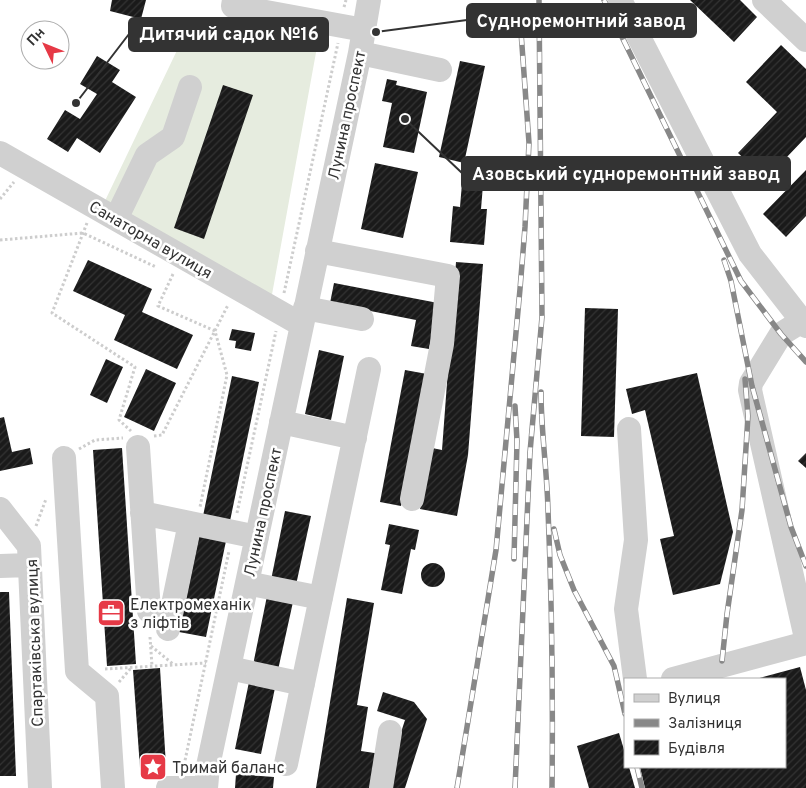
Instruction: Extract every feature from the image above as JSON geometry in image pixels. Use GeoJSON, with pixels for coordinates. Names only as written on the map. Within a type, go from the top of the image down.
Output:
{"type":"FeatureCollection","features":[{"type":"Feature","properties":{"kind":"street"},"geometry":{"type":"LineString","coordinates":[[234,0],[233,6],[306,9],[341,26],[364,30]]}},
{"type":"Feature","properties":{"kind":"street","name":"Лунина проспект"},"geometry":{"type":"LineString","coordinates":[[206,788],[208,766],[370,0]]}},
{"type":"Feature","properties":{"kind":"street"},"geometry":{"type":"LineString","coordinates":[[620,0],[750,254],[804,324],[781,334],[751,383],[750,390],[806,638]]}},
{"type":"Feature","properties":{"kind":"street"},"geometry":{"type":"LineString","coordinates":[[764,0],[806,40]]}},
{"type":"Feature","properties":{"kind":"street"},"geometry":{"type":"LineString","coordinates":[[360,53],[440,70]]}},
{"type":"Feature","properties":{"kind":"street"},"geometry":{"type":"LineString","coordinates":[[116,219],[147,155],[173,137],[190,87]]}},
{"type":"Feature","properties":{"kind":"street","name":"Санаторна вулиця"},"geometry":{"type":"LineString","coordinates":[[0,153],[280,313],[303,317],[362,319]]}},
{"type":"Feature","properties":{"kind":"street"},"geometry":{"type":"LineString","coordinates":[[317,251],[448,276],[442,344],[412,499]]}},
{"type":"Feature","properties":{"kind":"street"},"geometry":{"type":"LineString","coordinates":[[286,764],[369,369]]}},
{"type":"Feature","properties":{"kind":"street"},"geometry":{"type":"LineString","coordinates":[[281,422],[355,438]]}},
{"type":"Feature","properties":{"kind":"street"},"geometry":{"type":"LineString","coordinates":[[629,429],[636,540],[626,609],[635,678]]}},
{"type":"Feature","properties":{"kind":"street"},"geometry":{"type":"LineString","coordinates":[[130,442],[142,513],[149,611]]}},
{"type":"Feature","properties":{"kind":"street"},"geometry":{"type":"LineString","coordinates":[[64,458],[77,671],[107,696],[113,788]]}},
{"type":"Feature","properties":{"kind":"street","name":"Спартаківська вулиця"},"geometry":{"type":"LineString","coordinates":[[0,509],[30,555],[40,788]]}},
{"type":"Feature","properties":{"kind":"street"},"geometry":{"type":"LineString","coordinates":[[142,513],[257,537]]}},
{"type":"Feature","properties":{"kind":"street"},"geometry":{"type":"LineString","coordinates":[[168,629],[193,524]]}},
{"type":"Feature","properties":{"kind":"street"},"geometry":{"type":"LineString","coordinates":[[0,566],[30,555]]}},
{"type":"Feature","properties":{"kind":"street"},"geometry":{"type":"LineString","coordinates":[[247,583],[321,598]]}},
{"type":"Feature","properties":{"kind":"street"},"geometry":{"type":"LineString","coordinates":[[677,678],[806,644]]}},
{"type":"Feature","properties":{"kind":"street"},"geometry":{"type":"LineString","coordinates":[[229,668],[303,684]]}},
{"type":"Feature","properties":{"kind":"street"},"geometry":{"type":"LineString","coordinates":[[381,788],[390,732]]}},
{"type":"Feature","properties":{"kind":"street"},"geometry":{"type":"LineString","coordinates":[[168,788],[206,788]]}},
{"type":"Feature","properties":{"kind":"path"},"geometry":{"type":"LineString","coordinates":[[280,313],[341,26]]}},
{"type":"Feature","properties":{"kind":"path"},"geometry":{"type":"LineString","coordinates":[[94,207],[52,313],[135,367],[119,420]]}},
{"type":"Feature","properties":{"kind":"path"},"geometry":{"type":"LineString","coordinates":[[0,240],[83,233]]}},
{"type":"Feature","properties":{"kind":"path"},"geometry":{"type":"LineString","coordinates":[[173,274],[158,306],[215,331]]}},
{"type":"Feature","properties":{"kind":"path"},"geometry":{"type":"LineString","coordinates":[[162,435],[231,300]]}},
{"type":"Feature","properties":{"kind":"path"},"geometry":{"type":"LineString","coordinates":[[193,524],[227,376],[215,331]]}},
{"type":"Feature","properties":{"kind":"path"},"geometry":{"type":"LineString","coordinates":[[95,440],[130,442]]}},
{"type":"Feature","properties":{"kind":"path"},"geometry":{"type":"LineString","coordinates":[[30,555],[46,499]]}},
{"type":"Feature","properties":{"kind":"path"},"geometry":{"type":"LineString","coordinates":[[151,646],[174,665]]}},
{"type":"Feature","properties":{"kind":"path"},"geometry":{"type":"LineString","coordinates":[[77,671],[206,662]]}},
{"type":"Feature","properties":{"kind":"shaded area"},"geometry":{"type":"Polygon","coordinates":[[[244,22],[319,36],[271,300],[103,205],[181,42],[230,44],[244,22]]]}},
{"type":"Feature","properties":{"kind":"building"},"geometry":{"type":"Polygon","coordinates":[[[112,0],[146,0],[141,19],[110,11],[112,0]]]}},
{"type":"Feature","properties":{"kind":"building"},"geometry":{"type":"Polygon","coordinates":[[[690,0],[740,0],[757,17],[734,42],[690,0]]]}},
{"type":"Feature","properties":{"kind":"building"},"geometry":{"type":"Polygon","coordinates":[[[781,45],[806,69],[806,137],[766,179],[738,153],[777,112],[746,82],[781,45]]]}},
{"type":"Feature","properties":{"kind":"building"},"geometry":{"type":"Polygon","coordinates":[[[97,56],[120,70],[112,82],[136,97],[100,153],[77,138],[68,152],[47,139],[65,110],[80,119],[97,94],[80,84],[97,56]]]}},
{"type":"Feature","properties":{"kind":"building"},"geometry":{"type":"Polygon","coordinates":[[[460,61],[485,66],[464,163],[439,157],[460,61]]]}},
{"type":"Feature","properties":{"kind":"building"},"geometry":{"type":"Polygon","coordinates":[[[387,79],[397,81],[396,85],[427,92],[414,153],[383,147],[392,103],[382,101],[387,79]]]}},
{"type":"Feature","properties":{"kind":"building"},"geometry":{"type":"Polygon","coordinates":[[[223,85],[253,95],[204,239],[174,228],[223,85]]]}},
{"type":"Feature","properties":{"kind":"building"},"geometry":{"type":"Polygon","coordinates":[[[375,163],[418,172],[403,238],[361,229],[375,163]]]}},
{"type":"Feature","properties":{"kind":"building"},"geometry":{"type":"Polygon","coordinates":[[[806,170],[806,216],[786,237],[763,214],[806,170]]]}},
{"type":"Feature","properties":{"kind":"building"},"geometry":{"type":"Polygon","coordinates":[[[463,171],[484,173],[481,209],[487,209],[484,245],[450,242],[453,206],[460,207],[463,171]]]}},
{"type":"Feature","properties":{"kind":"building"},"geometry":{"type":"Polygon","coordinates":[[[88,260],[152,289],[142,312],[193,335],[177,369],[114,340],[125,315],[73,291],[88,260]]]}},
{"type":"Feature","properties":{"kind":"building"},"geometry":{"type":"Polygon","coordinates":[[[456,262],[483,264],[468,455],[457,516],[420,509],[432,448],[442,450],[456,262]]]}},
{"type":"Feature","properties":{"kind":"building"},"geometry":{"type":"Polygon","coordinates":[[[334,283],[438,303],[429,349],[411,346],[416,320],[330,303],[334,283]]]}},
{"type":"Feature","properties":{"kind":"building"},"geometry":{"type":"Polygon","coordinates":[[[585,308],[618,309],[614,437],[581,436],[585,308]]]}},
{"type":"Feature","properties":{"kind":"building"},"geometry":{"type":"Polygon","coordinates":[[[232,329],[255,333],[251,351],[235,348],[236,341],[229,340],[232,329]]]}},
{"type":"Feature","properties":{"kind":"building"},"geometry":{"type":"Polygon","coordinates":[[[319,350],[344,356],[331,420],[305,414],[319,350]]]}},
{"type":"Feature","properties":{"kind":"building"},"geometry":{"type":"Polygon","coordinates":[[[106,359],[123,367],[107,403],[90,395],[106,359]]]}},
{"type":"Feature","properties":{"kind":"building"},"geometry":{"type":"Polygon","coordinates":[[[146,369],[176,383],[154,431],[124,417],[146,369]]]}},
{"type":"Feature","properties":{"kind":"building"},"geometry":{"type":"Polygon","coordinates":[[[405,370],[427,374],[401,506],[380,502],[405,370]]]}},
{"type":"Feature","properties":{"kind":"building"},"geometry":{"type":"Polygon","coordinates":[[[697,373],[733,532],[720,584],[673,595],[660,539],[674,536],[645,410],[632,414],[626,389],[697,373]]]}},
{"type":"Feature","properties":{"kind":"building"},"geometry":{"type":"Polygon","coordinates":[[[232,376],[259,382],[230,521],[203,516],[232,376]]]}},
{"type":"Feature","properties":{"kind":"building"},"geometry":{"type":"Polygon","coordinates":[[[4,417],[12,452],[30,448],[33,464],[0,471],[0,418],[4,417]]]}},
{"type":"Feature","properties":{"kind":"building"},"geometry":{"type":"Polygon","coordinates":[[[122,448],[136,664],[107,666],[93,450],[122,448]]]}},
{"type":"Feature","properties":{"kind":"building"},"geometry":{"type":"Polygon","coordinates":[[[806,453],[806,468],[798,461],[806,453]]]}},
{"type":"Feature","properties":{"kind":"building"},"geometry":{"type":"Polygon","coordinates":[[[285,511],[311,516],[296,585],[271,580],[285,511]]]}},
{"type":"Feature","properties":{"kind":"building"},"geometry":{"type":"Polygon","coordinates":[[[389,524],[419,530],[415,550],[411,549],[402,594],[381,590],[390,545],[385,544],[389,524]]]}},
{"type":"Feature","properties":{"kind":"building"},"geometry":{"type":"Polygon","coordinates":[[[199,536],[226,541],[206,637],[179,632],[199,536]]]}},
{"type":"Feature","properties":{"kind":"building"},"geometry":{"type":"Polygon","coordinates":[[[433,563],[438,564],[444,570],[444,580],[438,586],[433,587],[428,586],[422,580],[421,575],[422,570],[428,564],[433,563]]]}},
{"type":"Feature","properties":{"kind":"building"},"geometry":{"type":"Polygon","coordinates":[[[0,592],[9,592],[16,776],[0,776],[0,592]]]}},
{"type":"Feature","properties":{"kind":"building"},"geometry":{"type":"Polygon","coordinates":[[[267,596],[293,602],[278,670],[253,665],[267,596]]]}},
{"type":"Feature","properties":{"kind":"building"},"geometry":{"type":"Polygon","coordinates":[[[347,598],[374,603],[357,705],[368,707],[361,751],[381,754],[376,788],[316,788],[347,598]]]}},
{"type":"Feature","properties":{"kind":"building"},"geometry":{"type":"Polygon","coordinates":[[[800,667],[806,690],[806,788],[645,788],[640,768],[786,768],[786,678],[760,678],[800,667]]]}},
{"type":"Feature","properties":{"kind":"building"},"geometry":{"type":"Polygon","coordinates":[[[160,668],[166,766],[140,768],[133,670],[160,668]]]}},
{"type":"Feature","properties":{"kind":"building"},"geometry":{"type":"Polygon","coordinates":[[[249,682],[275,688],[261,754],[235,749],[249,682]]]}},
{"type":"Feature","properties":{"kind":"building"},"geometry":{"type":"Polygon","coordinates":[[[383,692],[414,702],[427,719],[405,788],[389,788],[386,779],[405,720],[377,711],[383,692]]]}},
{"type":"Feature","properties":{"kind":"building"},"geometry":{"type":"Polygon","coordinates":[[[619,733],[624,750],[624,768],[629,768],[635,788],[589,788],[577,746],[619,733]]]}},
{"type":"Feature","properties":{"kind":"building"},"geometry":{"type":"Polygon","coordinates":[[[236,774],[274,777],[273,788],[235,788],[236,774]]]}},
{"type":"Feature","properties":{"kind":"railway"},"geometry":{"type":"LineString","coordinates":[[515,788],[530,452],[542,317],[539,0]]}},
{"type":"Feature","properties":{"kind":"railway"},"geometry":{"type":"LineString","coordinates":[[604,0],[741,281],[781,334],[806,362]]}},
{"type":"Feature","properties":{"kind":"railway"},"geometry":{"type":"LineString","coordinates":[[457,788],[496,550],[520,289],[529,143],[520,18]]}},
{"type":"Feature","properties":{"kind":"railway"},"geometry":{"type":"LineString","coordinates":[[724,260],[731,281],[752,386],[791,527],[806,566]]}},
{"type":"Feature","properties":{"kind":"railway"},"geometry":{"type":"LineString","coordinates":[[722,661],[742,510],[748,416],[745,379]]}},
{"type":"Feature","properties":{"kind":"railway"},"geometry":{"type":"LineString","coordinates":[[541,392],[550,579],[552,788]]}},
{"type":"Feature","properties":{"kind":"railway"},"geometry":{"type":"LineString","coordinates":[[514,559],[517,441],[515,406]]}},
{"type":"Feature","properties":{"kind":"railway"},"geometry":{"type":"LineString","coordinates":[[554,529],[560,555],[574,590],[614,666],[624,710]]}},
{"type":"Feature","properties":{"kind":"railway"},"geometry":{"type":"LineString","coordinates":[[637,768],[642,788]]}},
{"type":"Feature","properties":{"kind":"place","name":"Судноремонтний завод"},"geometry":{"type":"Point","coordinates":[376,32]}},
{"type":"Feature","properties":{"kind":"place","name":"Дитячий садок №16"},"geometry":{"type":"Point","coordinates":[76,103]}},
{"type":"Feature","properties":{"kind":"place","name":"Азовський судноремонтний завод"},"geometry":{"type":"Point","coordinates":[405,119]}},
{"type":"Feature","properties":{"kind":"place","name":"Електромеханік з ліфтів"},"geometry":{"type":"Point","coordinates":[111,613]}},
{"type":"Feature","properties":{"kind":"place","name":"Тримай баланс"},"geometry":{"type":"Point","coordinates":[153,767]}}]}
